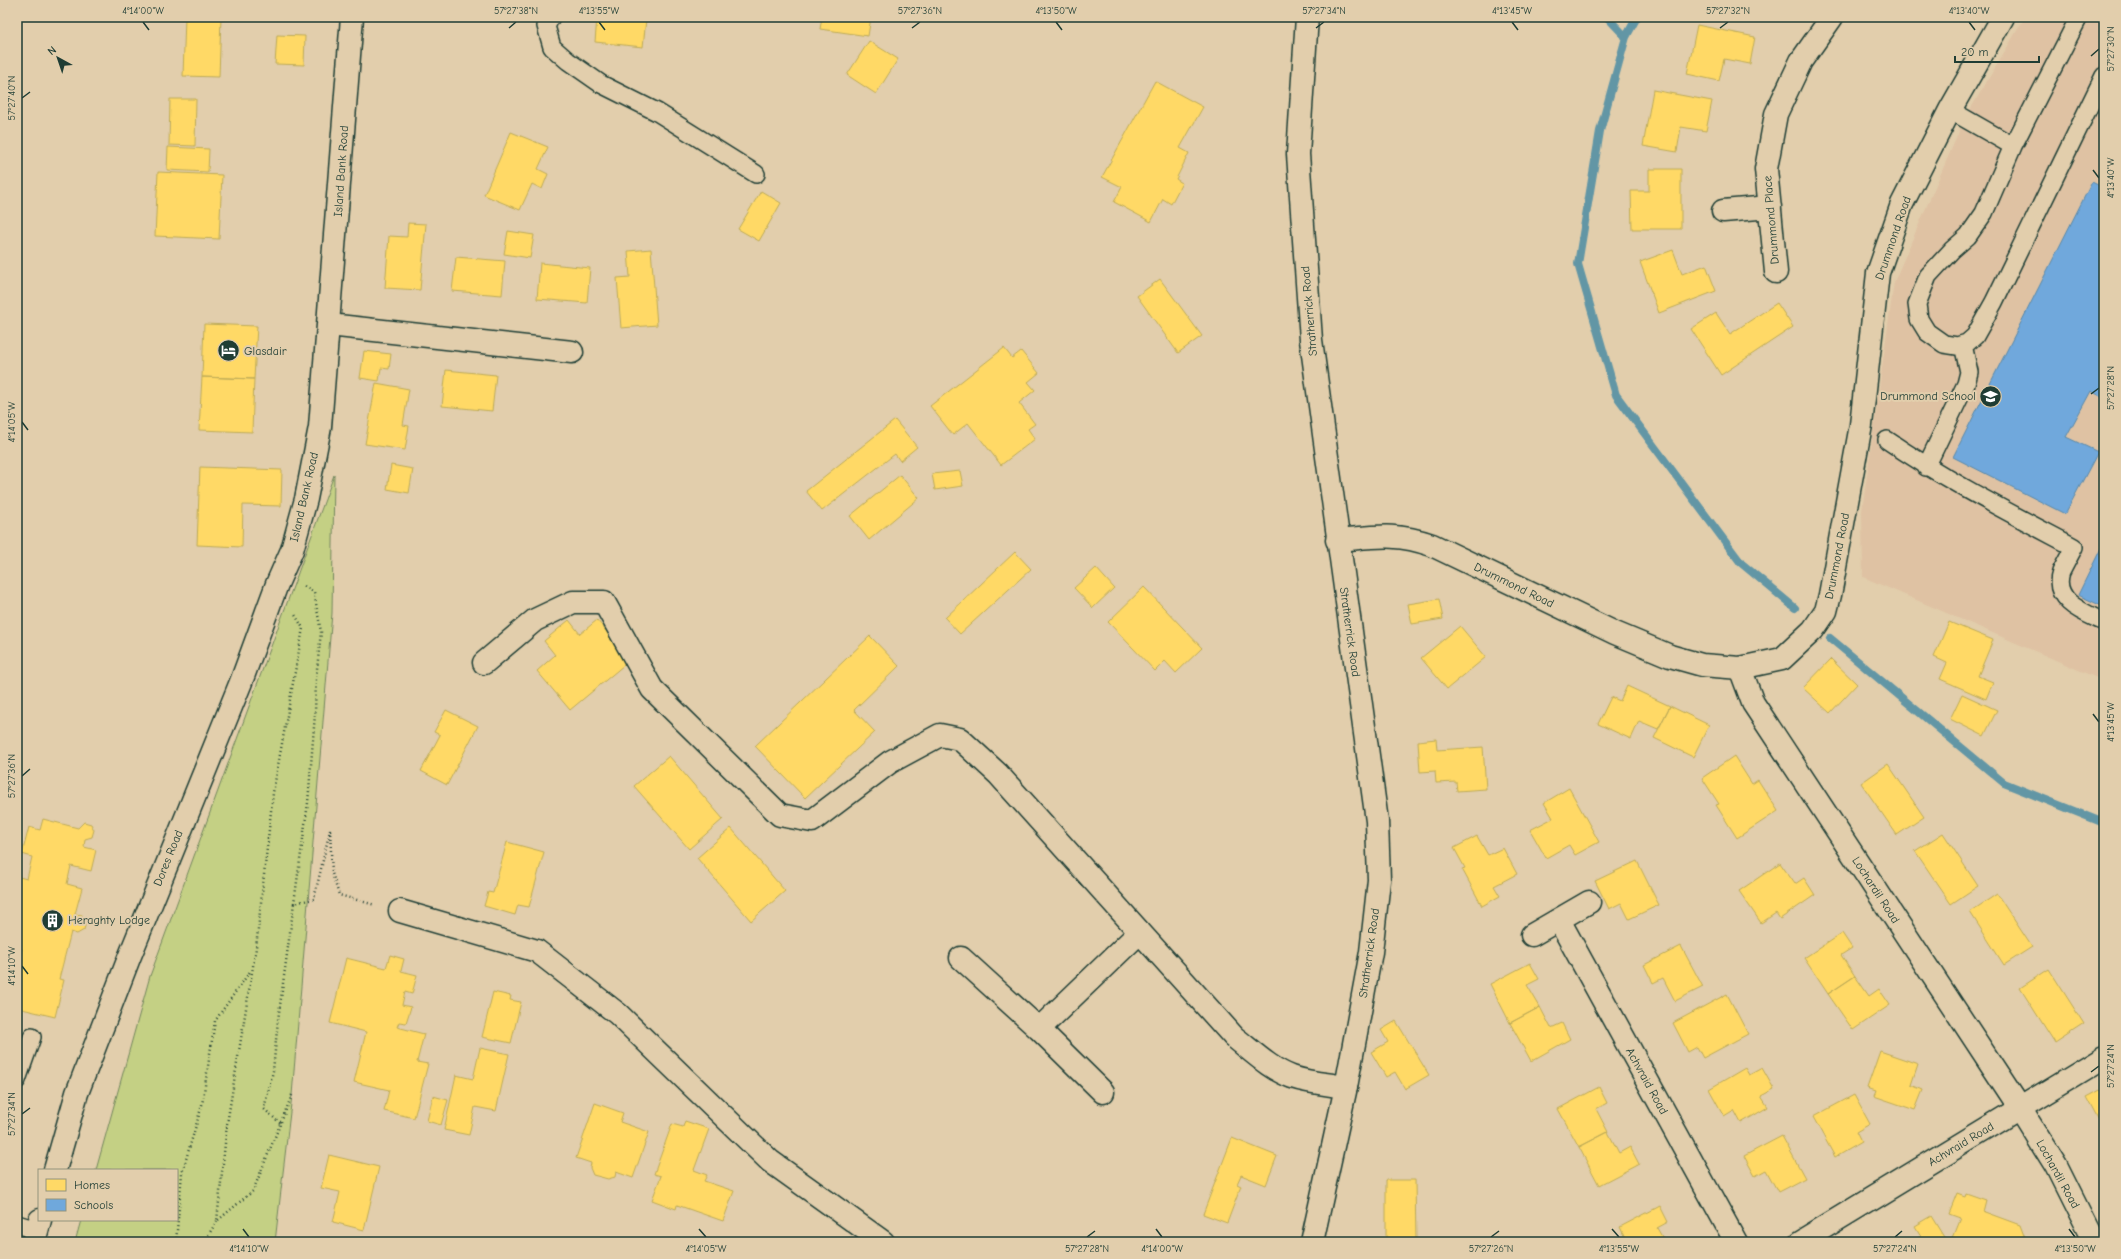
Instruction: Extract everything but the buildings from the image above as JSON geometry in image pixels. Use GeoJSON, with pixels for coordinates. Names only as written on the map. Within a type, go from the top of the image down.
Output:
{"type":"FeatureCollection","features":[{"type":"Feature","properties":{"kind":"street","name":"Island Bank Road"},"geometry":{"type":"LineString","coordinates":[[292,550],[306,500],[320,427],[352,17]]}},
{"type":"Feature","properties":{"kind":"street","name":"Stratherrick Road"},"geometry":{"type":"LineString","coordinates":[[1307,17],[1298,154],[1311,340],[1337,540],[1377,821],[1379,880],[1371,952],[1346,1087],[1312,1242]]}},
{"type":"Feature","properties":{"kind":"street","name":"Drummond Place"},"geometry":{"type":"LineString","coordinates":[[1776,272],[1766,169],[1776,114],[1801,61],[1832,17]]}},
{"type":"Feature","properties":{"kind":"street","name":"Drummond Road"},"geometry":{"type":"LineString","coordinates":[[1337,540],[1394,535],[1413,538],[1432,545],[1614,633],[1670,656],[1702,665],[1740,668],[1782,659],[1813,630],[1826,611],[1861,425],[1878,273],[1902,204],[1950,110],[2003,17]]}},
{"type":"Feature","properties":{"kind":"street"},"geometry":{"type":"LineString","coordinates":[[1723,211],[1770,207]]}},
{"type":"Feature","properties":{"kind":"street"},"geometry":{"type":"LineString","coordinates":[[329,325],[572,352]]}},
{"type":"Feature","properties":{"kind":"street","name":"Dores Road"},"geometry":{"type":"LineString","coordinates":[[55,1169],[77,1093],[126,965],[241,682],[280,577],[292,550]]}},
{"type":"Feature","properties":{"kind":"street"},"geometry":{"type":"LineString","coordinates":[[484,663],[535,620],[573,602],[604,602],[652,689],[780,815],[812,821],[890,762],[940,735],[960,739],[998,774],[1234,1037],[1267,1063],[1291,1076],[1313,1083],[1346,1087]]}},
{"type":"Feature","properties":{"kind":"street","name":"Lochardil Road"},"geometry":{"type":"LineString","coordinates":[[1740,668],[1753,703],[2020,1108],[2056,1166],[2094,1242]]}},
{"type":"Feature","properties":{"kind":"street"},"geometry":{"type":"LineString","coordinates":[[1532,935],[1589,902]]}},
{"type":"Feature","properties":{"kind":"street"},"geometry":{"type":"LineString","coordinates":[[400,911],[537,951],[618,1014],[770,1161],[883,1242]]}},
{"type":"Feature","properties":{"kind":"street","name":"Achvraid Road"},"geometry":{"type":"LineString","coordinates":[[1559,920],[1736,1242]]}},
{"type":"Feature","properties":{"kind":"street"},"geometry":{"type":"LineString","coordinates":[[1039,1029],[1140,932]]}},
{"type":"Feature","properties":{"kind":"street"},"geometry":{"type":"LineString","coordinates":[[961,958],[1039,1029],[1103,1092]]}},
{"type":"Feature","properties":{"kind":"street"},"geometry":{"type":"LineString","coordinates":[[2020,1108],[2104,1057]]}},
{"type":"Feature","properties":{"kind":"street","name":"Achvraid Road"},"geometry":{"type":"LineString","coordinates":[[1800,1242],[2020,1108]]}},
{"type":"Feature","properties":{"kind":"lane"},"geometry":{"type":"LineString","coordinates":[[551,17],[546,26],[552,47],[568,61],[601,84],[657,112],[756,174]]}},
{"type":"Feature","properties":{"kind":"lane"},"geometry":{"type":"LineString","coordinates":[[2079,17],[2014,146],[1984,213],[1968,236],[1952,250],[1928,276],[1917,304],[1919,319],[1927,332],[1944,344],[1958,346],[1963,345],[1975,336],[1994,302],[2104,76]]}},
{"type":"Feature","properties":{"kind":"lane"},"geometry":{"type":"LineString","coordinates":[[1950,110],[2014,146]]}},
{"type":"Feature","properties":{"kind":"lane"},"geometry":{"type":"LineString","coordinates":[[1926,466],[1966,384],[1969,372],[1963,345]]}},
{"type":"Feature","properties":{"kind":"lane"},"geometry":{"type":"LineString","coordinates":[[1887,440],[1926,466],[2074,547],[2061,574],[2060,586],[2064,596],[2071,605],[2104,622]]}},
{"type":"Feature","properties":{"kind":"lane"},"geometry":{"type":"LineString","coordinates":[[17,1080],[32,1037]]}},
{"type":"Feature","properties":{"kind":"path"},"geometry":{"type":"LineString","coordinates":[[280,577],[314,592],[321,632],[308,803],[278,1020],[273,1072],[264,1109],[280,1124]]}},
{"type":"Feature","properties":{"kind":"path"},"geometry":{"type":"LineString","coordinates":[[217,1221],[227,1124],[252,968],[273,793],[303,628],[280,577]]}},
{"type":"Feature","properties":{"kind":"path"},"geometry":{"type":"LineString","coordinates":[[294,903],[314,899],[330,830],[332,873],[339,895],[400,911]]}},
{"type":"Feature","properties":{"kind":"path"},"geometry":{"type":"LineString","coordinates":[[178,1219],[182,1174],[202,1105],[215,1021],[252,968]]}},
{"type":"Feature","properties":{"kind":"path"},"geometry":{"type":"LineString","coordinates":[[204,1242],[217,1221],[253,1190],[292,1095]]}},
{"type":"Feature","properties":{"kind":"path"},"geometry":{"type":"LineString","coordinates":[[176,1242],[178,1221]]}},
{"type":"Feature","properties":{"kind":"shaded area","name":"Drummond School"},"geometry":{"type":"Polygon","coordinates":[[[2025,17],[2104,17],[2104,681],[1863,577],[1862,511],[1894,282],[1964,120],[2025,17]]]}},
{"type":"Feature","properties":{"kind":"green space"},"geometry":{"type":"Polygon","coordinates":[[[334,475],[332,613],[292,1095],[275,1242],[75,1242],[81,1221],[178,1221],[178,1169],[96,1169],[150,976],[334,475]]]}},
{"type":"Feature","properties":{"kind":"waterway"},"geometry":{"type":"LineString","coordinates":[[1607,17],[1626,37]]}},
{"type":"Feature","properties":{"kind":"waterway"},"geometry":{"type":"LineString","coordinates":[[1637,17],[1626,37],[1600,131],[1578,264],[1616,395],[1741,563],[1795,608]]}},
{"type":"Feature","properties":{"kind":"waterway"},"geometry":{"type":"LineString","coordinates":[[1830,638],[2004,783],[2104,823]]}},
{"type":"Feature","properties":{"kind":"place","name":"Glasdair"},"geometry":{"type":"Point","coordinates":[229,351]}},
{"type":"Feature","properties":{"kind":"place","name":"Drummond School"},"geometry":{"type":"Point","coordinates":[1991,396]}},
{"type":"Feature","properties":{"kind":"place","name":"Heraghty Lodge"},"geometry":{"type":"Point","coordinates":[52,920]}}]}
